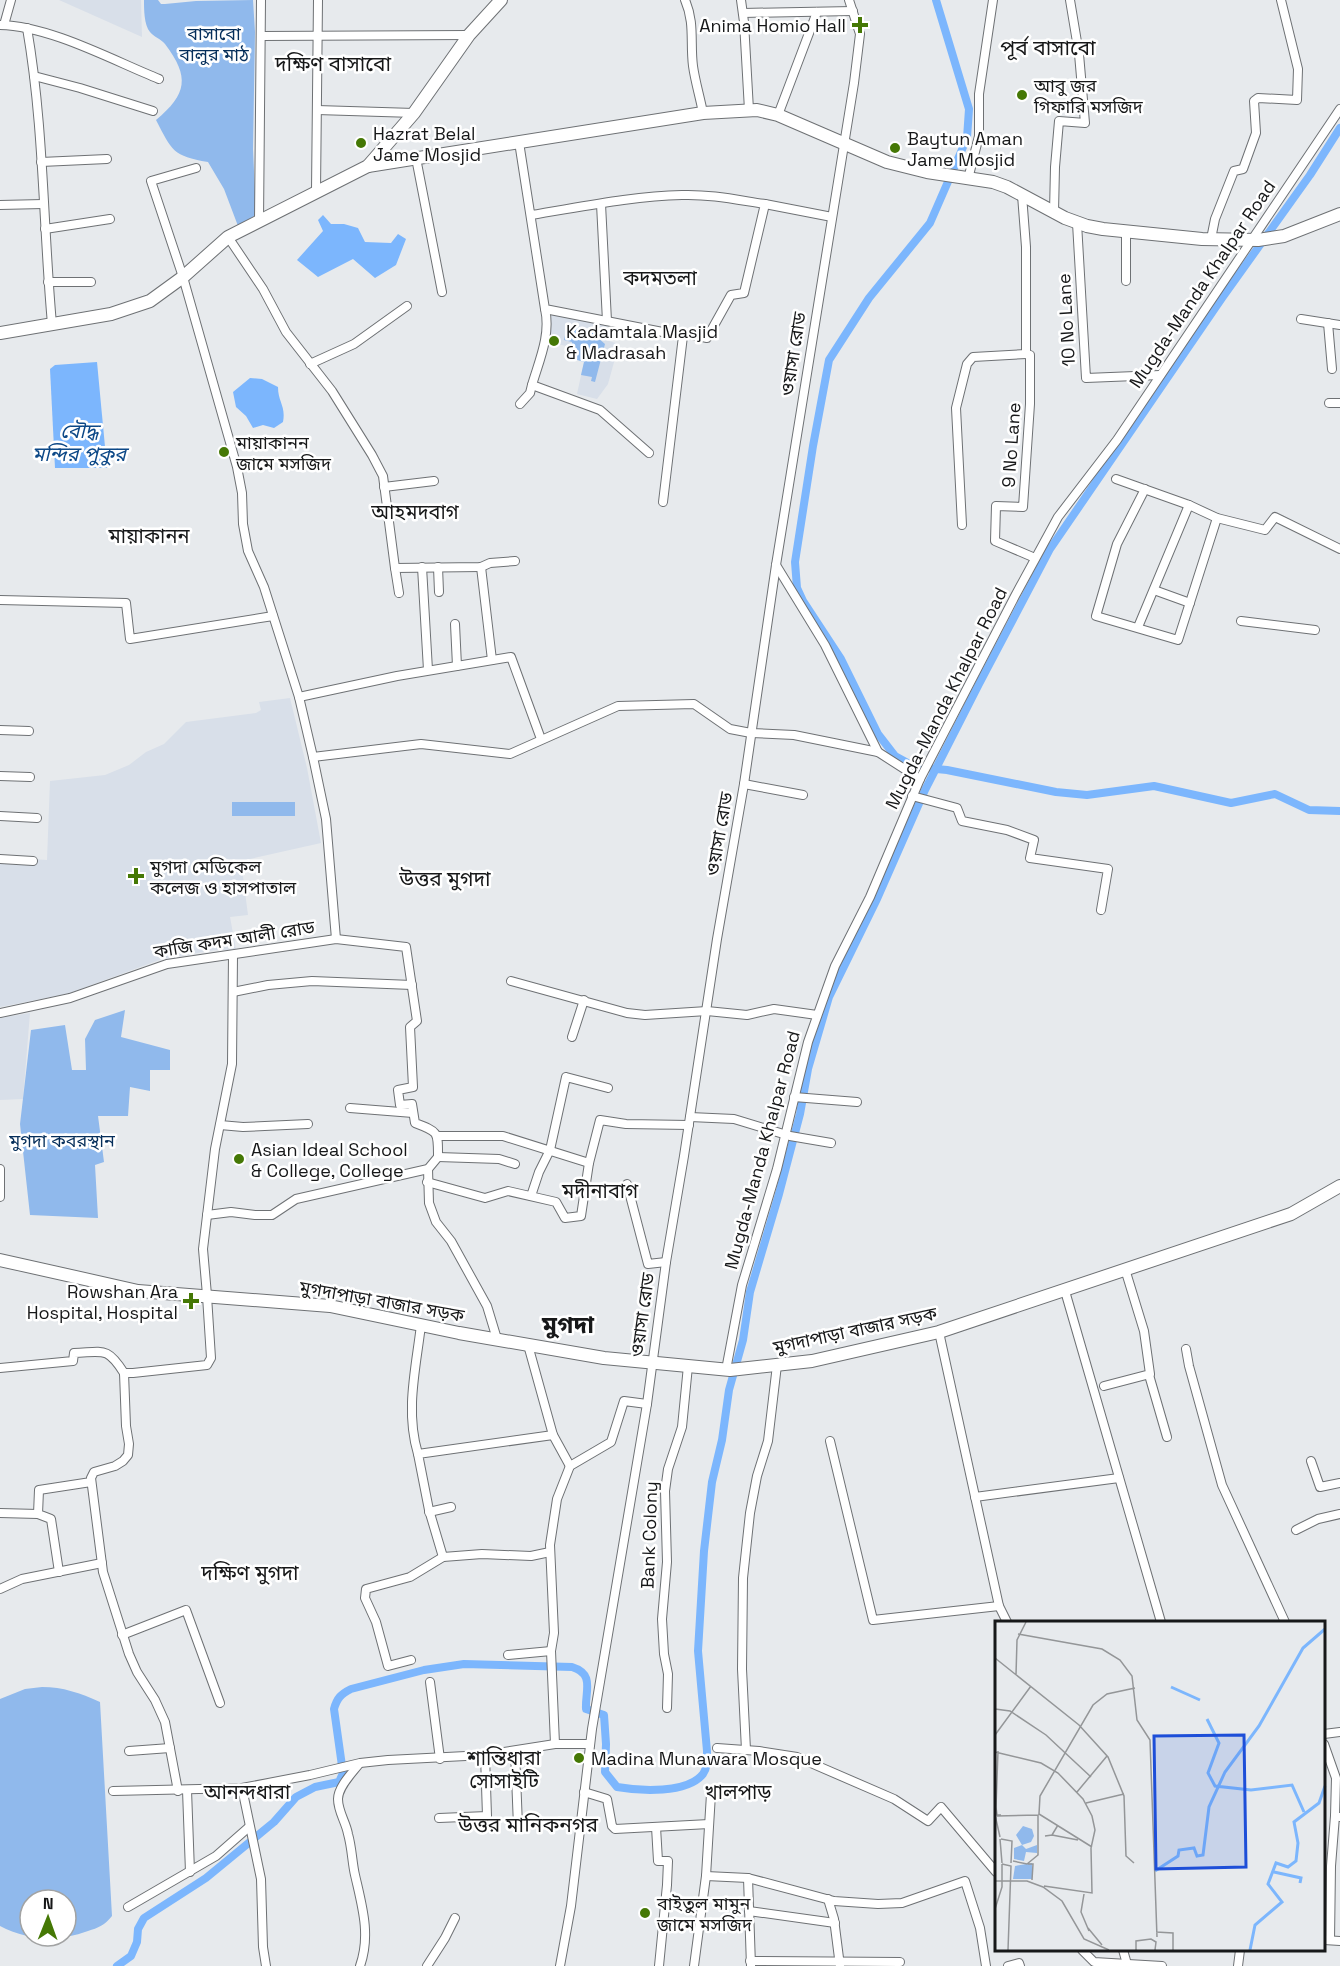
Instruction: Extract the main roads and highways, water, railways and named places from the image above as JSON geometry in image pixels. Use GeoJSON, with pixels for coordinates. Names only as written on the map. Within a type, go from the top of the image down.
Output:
{"type":"FeatureCollection","features":[{"type":"Feature","properties":{"kind":"water"},"geometry":{"type":"Polygon","coordinates":[[[323,215],[331,224],[344,224],[358,228],[365,242],[391,243],[398,234],[406,239],[396,265],[375,278],[353,259],[318,277],[297,260],[323,231],[318,220],[323,215]]]}},
{"type":"Feature","properties":{"kind":"water","name":"বৌদ্ধ মন্দির পুকুর"},"geometry":{"type":"Polygon","coordinates":[[[97,362],[107,468],[55,468],[50,369],[55,365],[97,362]]]}},
{"type":"Feature","properties":{"kind":"water"},"geometry":{"type":"Polygon","coordinates":[[[250,378],[262,379],[278,387],[284,417],[283,422],[274,428],[263,425],[253,428],[246,416],[236,407],[233,392],[250,378]]]}},
{"type":"Feature","properties":{"kind":"waterway"},"geometry":{"type":"LineString","coordinates":[[936,0],[969,109],[967,138],[930,223],[869,298],[829,360],[795,562],[797,588],[803,601],[841,659],[878,734],[895,756],[915,767],[947,770],[1056,792],[1087,795],[1154,786],[1231,803],[1275,794],[1309,810],[1340,811]]}},
{"type":"Feature","properties":{"kind":"waterway"},"geometry":{"type":"LineString","coordinates":[[117,1966],[131,1956],[137,1942],[138,1929],[144,1918],[206,1878],[274,1822],[296,1797],[315,1787],[339,1782],[343,1773],[334,1709],[340,1697],[351,1689],[424,1670],[464,1664],[572,1667],[584,1674],[586,1679],[586,1709],[604,1715],[605,1772],[617,1787],[650,1790],[675,1788],[686,1785],[703,1774],[707,1751],[698,1651],[704,1551],[712,1482],[722,1440],[729,1390],[743,1340],[750,1292],[779,1194],[800,1114],[808,1069],[829,997],[877,899],[925,790],[1050,549],[1222,298],[1310,175],[1340,128]]}},
{"type":"Feature","properties":{"kind":"place","name":"Anima Homio Hall"},"geometry":{"type":"Point","coordinates":[860,25]}},
{"type":"Feature","properties":{"kind":"place","name":"আবু জর গিফারি মসজিদ"},"geometry":{"type":"Point","coordinates":[1022,95]}},
{"type":"Feature","properties":{"kind":"place","name":"Hazrat Belal Jame Mosjid"},"geometry":{"type":"Point","coordinates":[361,143]}},
{"type":"Feature","properties":{"kind":"place","name":"Baytun Aman Jame Mosjid"},"geometry":{"type":"Point","coordinates":[895,148]}},
{"type":"Feature","properties":{"kind":"place","name":"Kadamtala Masjid & Madrasah"},"geometry":{"type":"Point","coordinates":[554,341]}},
{"type":"Feature","properties":{"kind":"place","name":"মায়াকানন জামে মসজিদ"},"geometry":{"type":"Point","coordinates":[224,452]}},
{"type":"Feature","properties":{"kind":"place","name":"মুগদা মেডিকেল কলেজ ও হাসপাতাল"},"geometry":{"type":"Point","coordinates":[136,876]}},
{"type":"Feature","properties":{"kind":"place","name":"Asian Ideal School & College, College"},"geometry":{"type":"Point","coordinates":[239,1159]}},
{"type":"Feature","properties":{"kind":"place","name":"Rowshan Ara Hospital, Hospital"},"geometry":{"type":"Point","coordinates":[191,1301]}},
{"type":"Feature","properties":{"kind":"place","name":"Madina Munawara Mosque"},"geometry":{"type":"Point","coordinates":[579,1758]}},
{"type":"Feature","properties":{"kind":"place","name":"বাইতুল মামুন জামে মসজিদ"},"geometry":{"type":"Point","coordinates":[645,1913]}},
{"type":"Feature","properties":{"kind":"district","name":"পূর্ব বাসাবো"},"geometry":{"type":"Point","coordinates":[1048,47]}},
{"type":"Feature","properties":{"kind":"district","name":"দক্ষিণ বাসাবো"},"geometry":{"type":"Point","coordinates":[333,63]}},
{"type":"Feature","properties":{"kind":"district","name":"কদমতলা"},"geometry":{"type":"Point","coordinates":[660,278]}},
{"type":"Feature","properties":{"kind":"district","name":"আহমদবাগ"},"geometry":{"type":"Point","coordinates":[415,512]}},
{"type":"Feature","properties":{"kind":"district","name":"মায়াকানন"},"geometry":{"type":"Point","coordinates":[149,536]}},
{"type":"Feature","properties":{"kind":"district","name":"উত্তর মুগদা"},"geometry":{"type":"Point","coordinates":[445,878]}},
{"type":"Feature","properties":{"kind":"district","name":"মদীনাবাগ"},"geometry":{"type":"Point","coordinates":[600,1191]}},
{"type":"Feature","properties":{"kind":"district","name":"মুগদা"},"geometry":{"type":"Point","coordinates":[568,1324]}},
{"type":"Feature","properties":{"kind":"district","name":"দক্ষিণ মুগদা"},"geometry":{"type":"Point","coordinates":[250,1572]}},
{"type":"Feature","properties":{"kind":"district","name":"শান্তিধারা সোসাইটি"},"geometry":{"type":"Point","coordinates":[504,1770]}},
{"type":"Feature","properties":{"kind":"district","name":"আনন্দধারা"},"geometry":{"type":"Point","coordinates":[247,1792]}},
{"type":"Feature","properties":{"kind":"district","name":"খালপাড়"},"geometry":{"type":"Point","coordinates":[738,1792]}},
{"type":"Feature","properties":{"kind":"district","name":"উত্তর মানিকনগর"},"geometry":{"type":"Point","coordinates":[528,1824]}},
{"type":"Feature","properties":{"kind":"park label","name":"বাসাবো বালুর মাঠ"},"geometry":{"type":"Point","coordinates":[214,43]}},
{"type":"Feature","properties":{"kind":"park label","name":"মুগদা কবরস্থান"},"geometry":{"type":"Point","coordinates":[62,1140]}}]}
